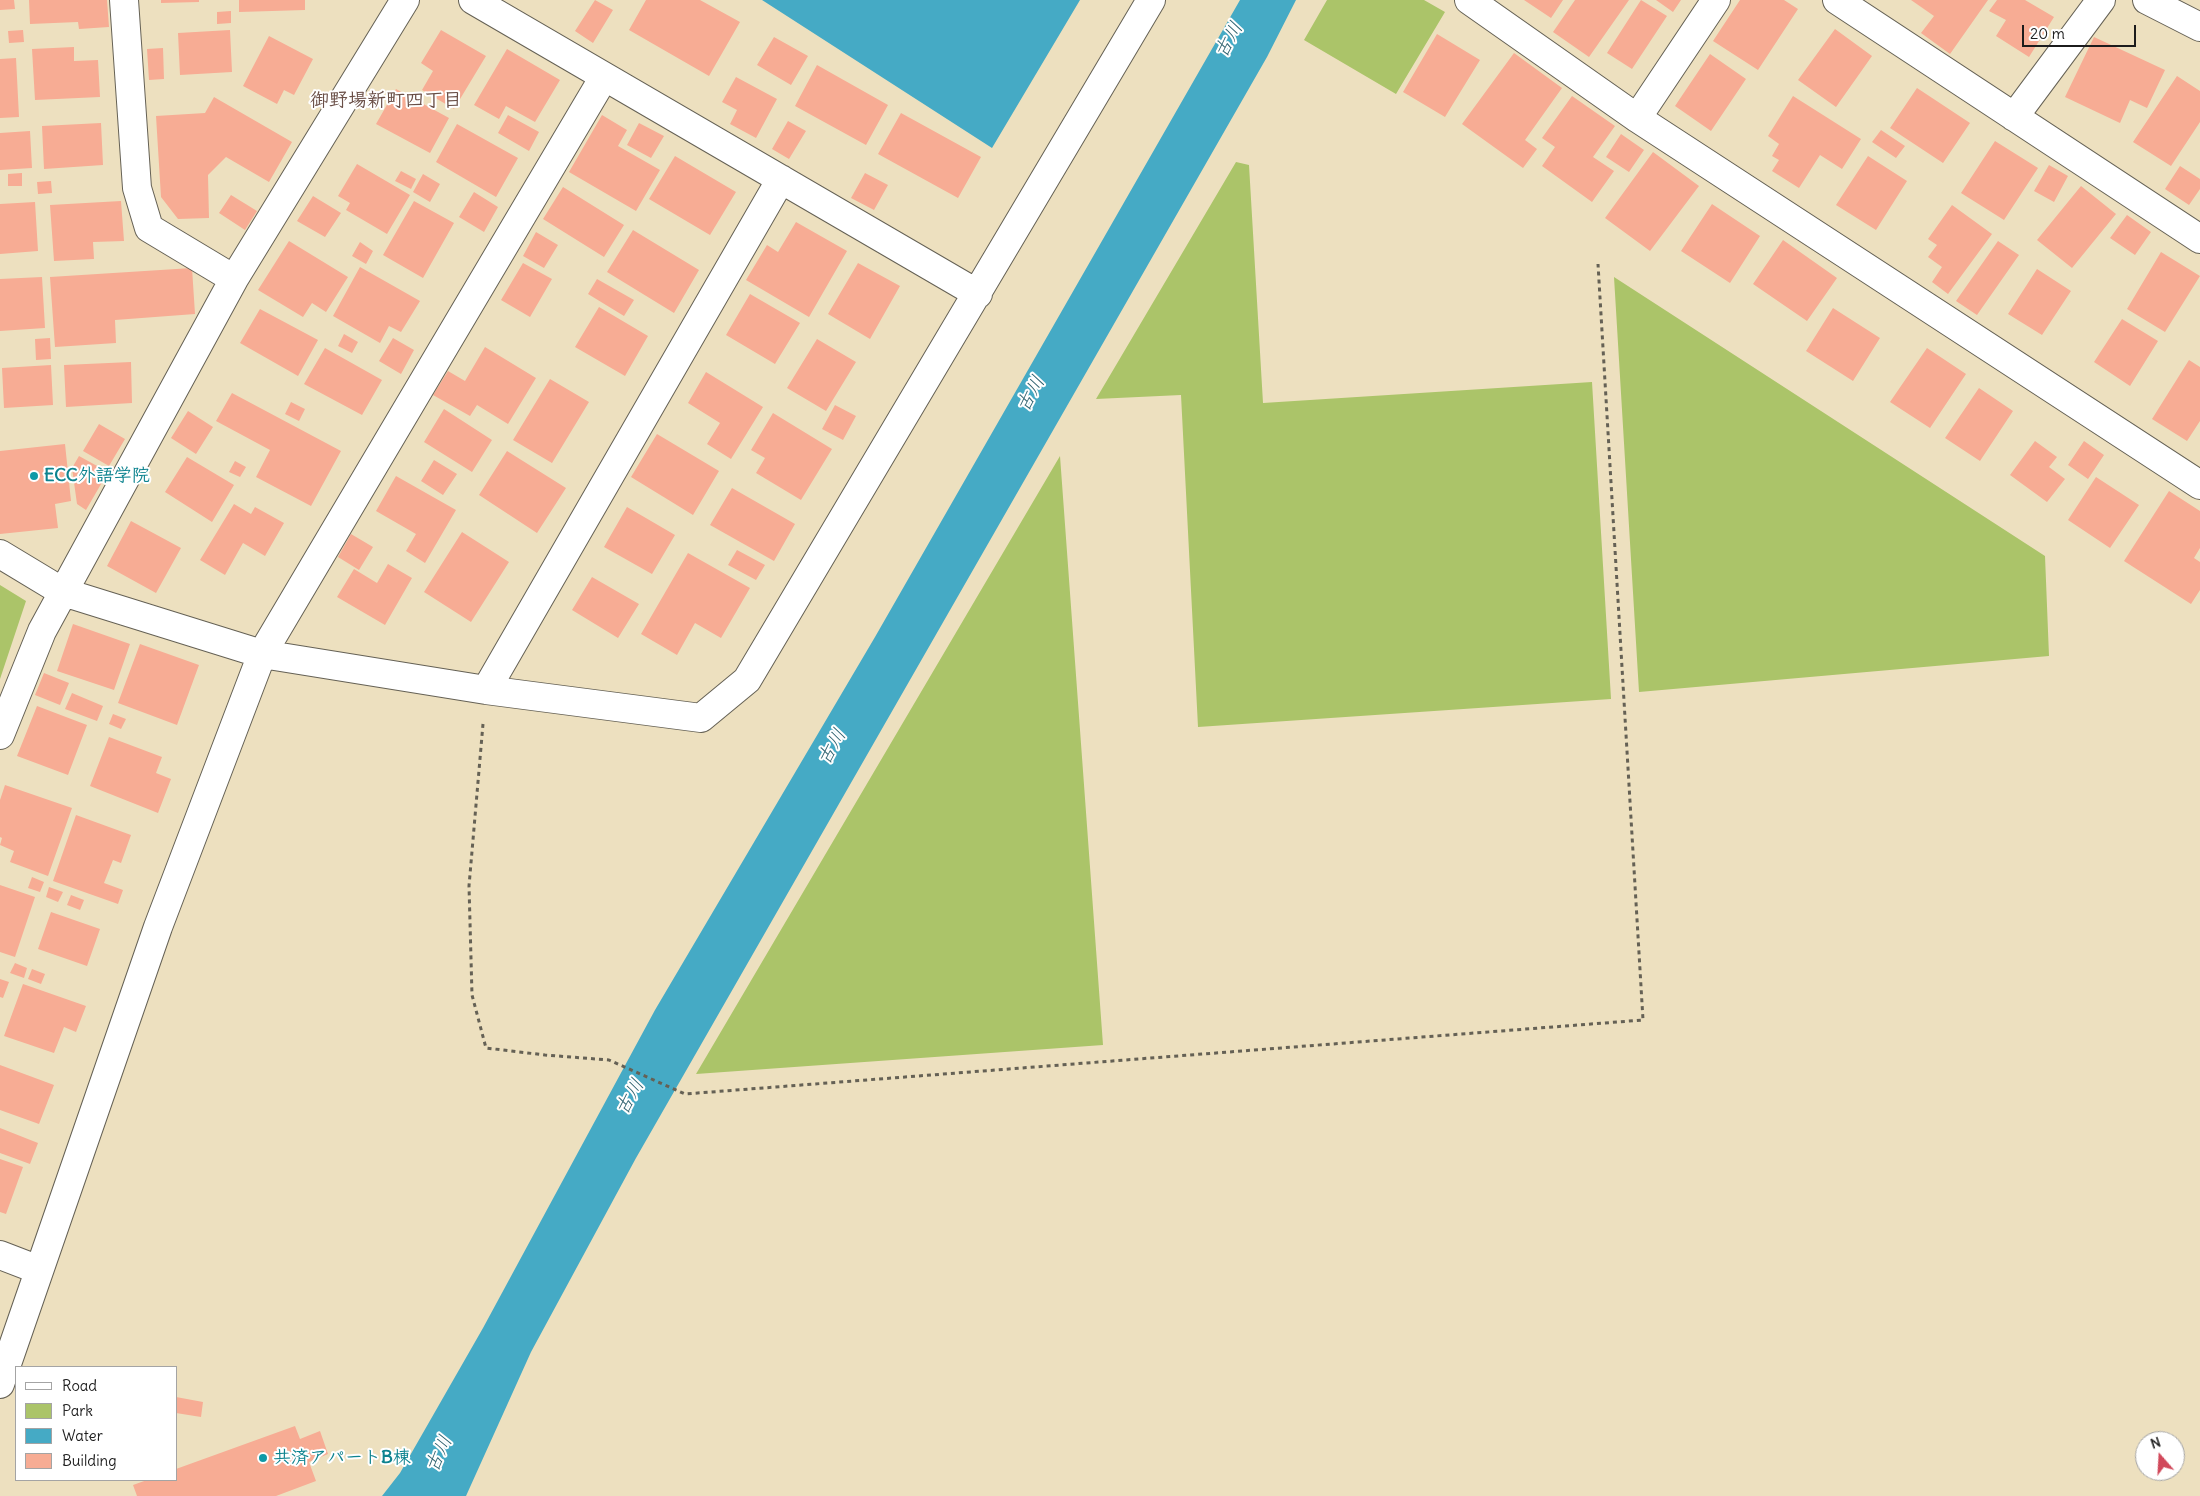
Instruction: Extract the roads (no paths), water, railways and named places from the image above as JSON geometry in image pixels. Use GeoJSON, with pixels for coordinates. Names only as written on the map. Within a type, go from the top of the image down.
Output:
{"type":"FeatureCollection","features":[{"type":"Feature","properties":{"kind":"street"},"geometry":{"type":"LineString","coordinates":[[124,0],[137,188],[150,228],[234,279]]}},
{"type":"Feature","properties":{"kind":"street"},"geometry":{"type":"LineString","coordinates":[[0,735],[42,631],[234,279],[405,0]]}},
{"type":"Feature","properties":{"kind":"street"},"geometry":{"type":"LineString","coordinates":[[473,0],[978,294]]}},
{"type":"Feature","properties":{"kind":"street"},"geometry":{"type":"LineString","coordinates":[[0,554],[63,592],[262,654],[486,690],[701,718],[747,680],[1151,0]]}},
{"type":"Feature","properties":{"kind":"street"},"geometry":{"type":"LineString","coordinates":[[1469,0],[1637,118],[2200,484]]}},
{"type":"Feature","properties":{"kind":"street"},"geometry":{"type":"LineString","coordinates":[[1637,118],[1716,0]]}},
{"type":"Feature","properties":{"kind":"street"},"geometry":{"type":"LineString","coordinates":[[1837,0],[2200,239]]}},
{"type":"Feature","properties":{"kind":"street"},"geometry":{"type":"LineString","coordinates":[[2014,117],[2101,0]]}},
{"type":"Feature","properties":{"kind":"street"},"geometry":{"type":"LineString","coordinates":[[2147,0],[2200,27]]}},
{"type":"Feature","properties":{"kind":"street"},"geometry":{"type":"LineString","coordinates":[[0,1384],[158,927],[262,654],[604,76]]}},
{"type":"Feature","properties":{"kind":"street"},"geometry":{"type":"LineString","coordinates":[[486,690],[781,179]]}},
{"type":"Feature","properties":{"kind":"street"},"geometry":{"type":"LineString","coordinates":[[0,1255],[39,1270]]}},
{"type":"Feature","properties":{"kind":"water"},"geometry":{"type":"Polygon","coordinates":[[[762,0],[1080,0],[992,148],[762,0]]]}},
{"type":"Feature","properties":{"kind":"water","name":"古川"},"geometry":{"type":"Polygon","coordinates":[[[1240,0],[1296,0],[1267,57],[636,1158],[531,1352],[466,1496],[382,1496],[400,1473],[483,1328],[655,1010],[875,637],[1240,0]]]}},
{"type":"Feature","properties":{"kind":"place","name":"ECC外語学院"},"geometry":{"type":"Point","coordinates":[34,476]}},
{"type":"Feature","properties":{"kind":"place","name":"共済アパートB棟"},"geometry":{"type":"Point","coordinates":[263,1458]}},
{"type":"Feature","properties":{"kind":"district","name":"御野場新町四丁目"},"geometry":{"type":"Point","coordinates":[386,101]}}]}
